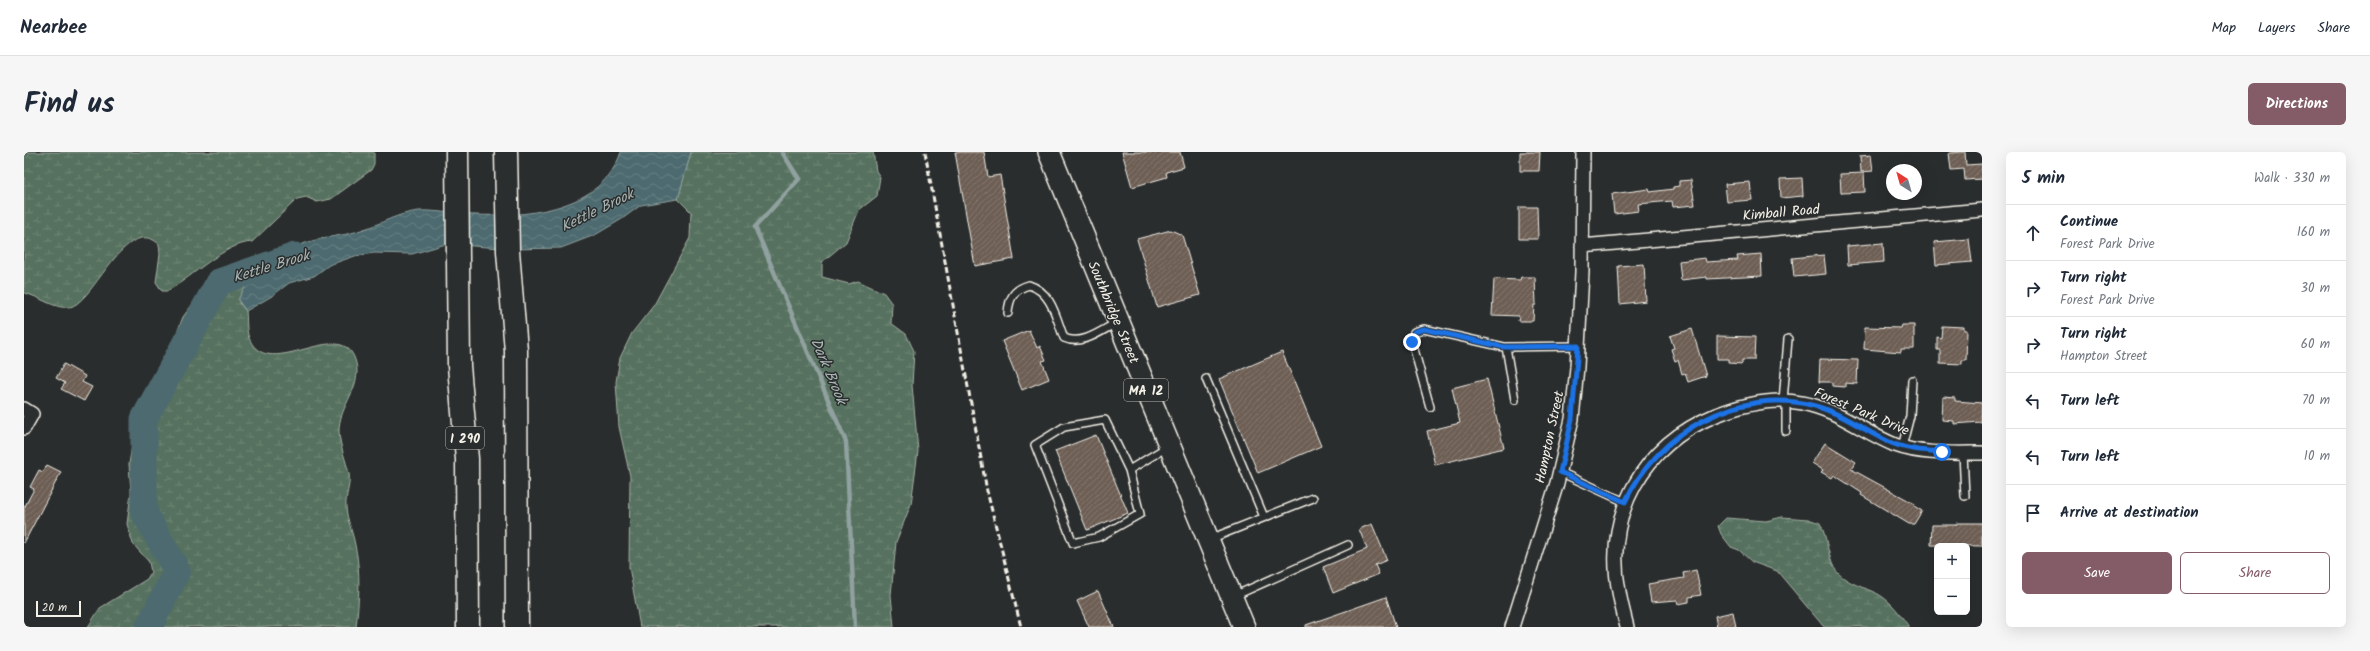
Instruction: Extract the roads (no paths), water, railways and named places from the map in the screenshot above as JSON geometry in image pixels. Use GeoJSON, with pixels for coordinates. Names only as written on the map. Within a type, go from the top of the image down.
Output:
{"type":"FeatureCollection","features":[{"type":"Feature","properties":{"kind":"highway","name":"I 290"},"geometry":{"type":"LineString","coordinates":[[457,152],[459,366],[467,459],[468,627]]}},
{"type":"Feature","properties":{"kind":"highway"},"geometry":{"type":"LineString","coordinates":[[506,152],[508,251],[516,351],[517,627]]}},
{"type":"Feature","properties":{"kind":"main road","name":"Southbridge Street"},"geometry":{"type":"LineString","coordinates":[[1049,152],[1244,627]]}},
{"type":"Feature","properties":{"kind":"street","name":"Hampton Street"},"geometry":{"type":"LineString","coordinates":[[1512,627],[1560,472],[1572,419],[1578,346],[1582,246],[1583,152]]}},
{"type":"Feature","properties":{"kind":"street","name":"Kimball Road"},"geometry":{"type":"LineString","coordinates":[[1582,246],[1982,210]]}},
{"type":"Feature","properties":{"kind":"street","name":"Forest Park Drive"},"geometry":{"type":"LineString","coordinates":[[1627,627],[1618,591],[1617,561],[1620,524],[1625,502],[1648,463],[1667,444],[1689,428],[1731,409],[1764,402],[1784,401],[1817,406],[1902,447],[1917,450],[1982,453]]}},
{"type":"Feature","properties":{"kind":"street"},"geometry":{"type":"LineString","coordinates":[[24,409],[32,414],[24,428]]}},
{"type":"Feature","properties":{"kind":"lane"},"geometry":{"type":"LineString","coordinates":[[1008,313],[1009,302],[1014,292],[1029,285],[1038,288],[1048,298],[1064,338],[1070,341],[1083,340],[1118,322]]}},
{"type":"Feature","properties":{"kind":"lane"},"geometry":{"type":"LineString","coordinates":[[1430,406],[1412,342],[1414,332],[1424,329],[1506,347],[1578,346]]}},
{"type":"Feature","properties":{"kind":"lane"},"geometry":{"type":"LineString","coordinates":[[1786,431],[1784,401],[1788,339]]}},
{"type":"Feature","properties":{"kind":"lane"},"geometry":{"type":"LineString","coordinates":[[1506,347],[1515,400]]}},
{"type":"Feature","properties":{"kind":"lane"},"geometry":{"type":"LineString","coordinates":[[1206,379],[1264,517]]}},
{"type":"Feature","properties":{"kind":"lane"},"geometry":{"type":"LineString","coordinates":[[1902,447],[1910,416],[1912,380]]}},
{"type":"Feature","properties":{"kind":"lane"},"geometry":{"type":"LineString","coordinates":[[1105,420],[1129,470],[1140,514],[1099,537],[1073,543],[1035,445],[1064,427],[1105,420]]}},
{"type":"Feature","properties":{"kind":"lane"},"geometry":{"type":"LineString","coordinates":[[1129,470],[1169,446]]}},
{"type":"Feature","properties":{"kind":"lane"},"geometry":{"type":"LineString","coordinates":[[1963,453],[1964,496]]}},
{"type":"Feature","properties":{"kind":"lane"},"geometry":{"type":"LineString","coordinates":[[1560,472],[1625,502]]}},
{"type":"Feature","properties":{"kind":"lane"},"geometry":{"type":"LineString","coordinates":[[1208,539],[1313,498]]}},
{"type":"Feature","properties":{"kind":"lane"},"geometry":{"type":"LineString","coordinates":[[1232,596],[1348,545]]}},
{"type":"Feature","properties":{"kind":"water"},"geometry":{"type":"Polygon","coordinates":[[[621,152],[691,152],[678,199],[641,205],[622,219],[595,235],[561,248],[514,249],[446,244],[412,254],[374,253],[355,256],[329,265],[314,276],[289,283],[272,296],[246,311],[238,300],[250,280],[264,263],[298,245],[356,232],[411,212],[426,211],[469,215],[496,215],[540,211],[561,206],[580,198],[598,187],[611,171],[621,152]]]}},
{"type":"Feature","properties":{"kind":"waterway","name":"Dark Brook"},"geometry":{"type":"LineString","coordinates":[[782,152],[799,179],[755,227],[846,442],[855,627]]}},
{"type":"Feature","properties":{"kind":"waterway","name":"Kettle Brook"},"geometry":{"type":"LineString","coordinates":[[149,627],[177,571],[144,512],[144,419],[219,282],[295,256]]}},
{"type":"Feature","properties":{"kind":"railway"},"geometry":{"type":"LineString","coordinates":[[925,152],[987,491],[1021,627]]}}]}
